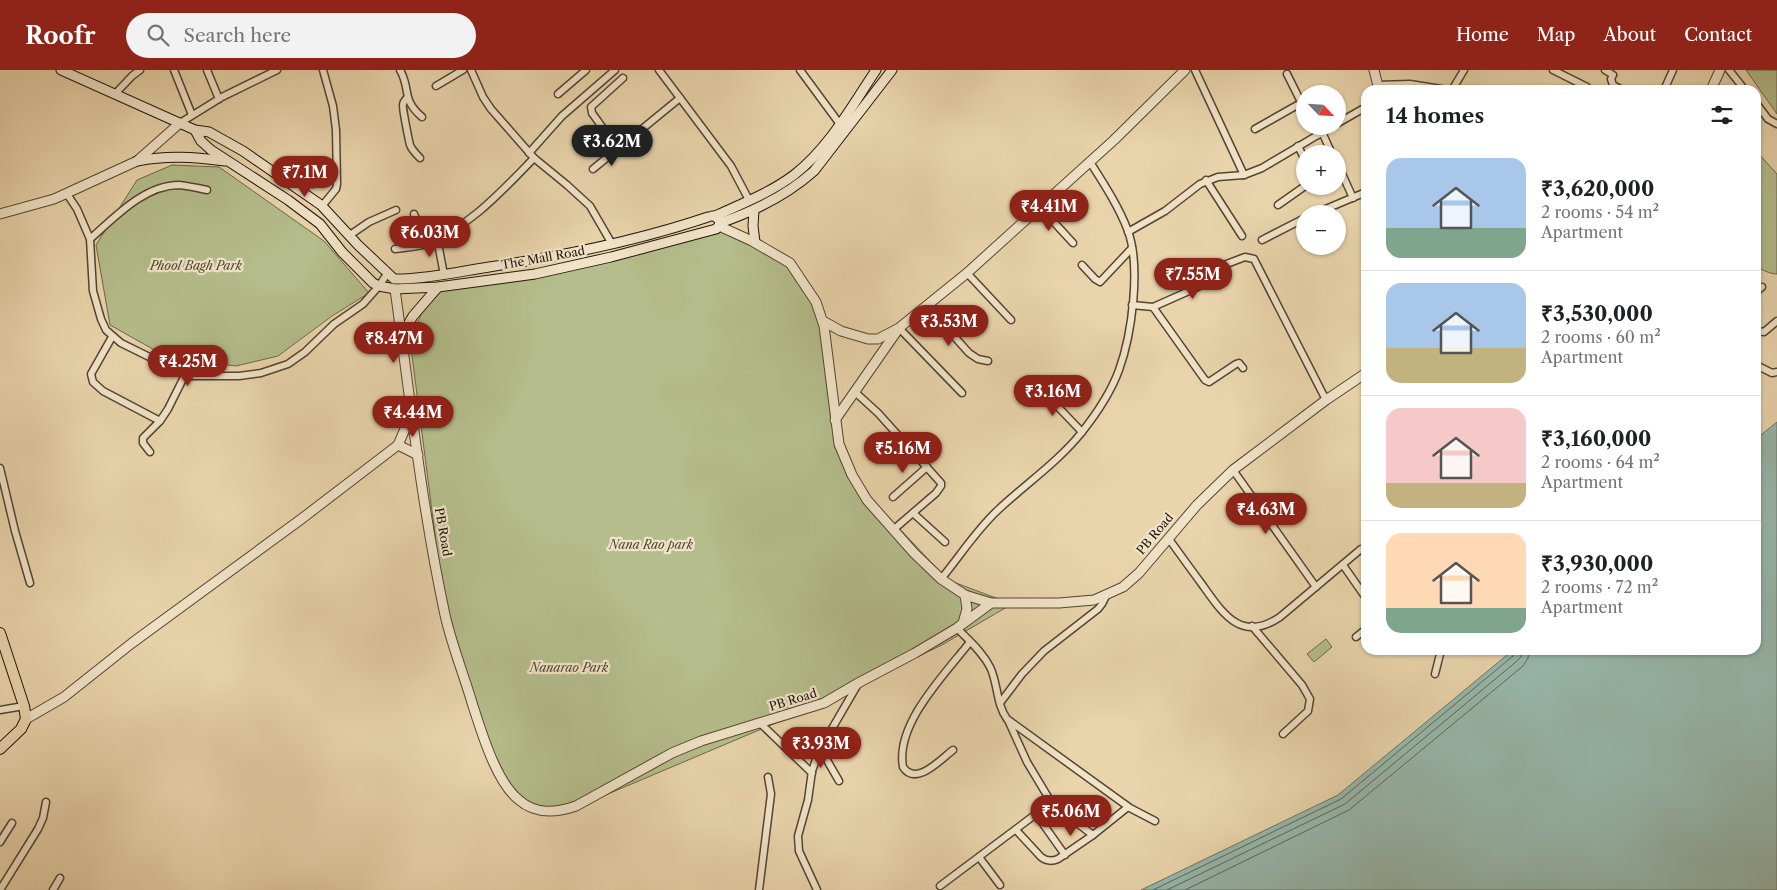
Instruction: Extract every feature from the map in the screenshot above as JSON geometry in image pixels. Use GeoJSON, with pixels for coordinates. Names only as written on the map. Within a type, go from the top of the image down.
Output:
{"type":"FeatureCollection","features":[{"type":"Feature","properties":{"kind":"main road"},"geometry":{"type":"LineString","coordinates":[[0,633],[24,706],[26,719],[21,729],[0,749]]}},
{"type":"Feature","properties":{"kind":"street","name":"The Mall Road"},"geometry":{"type":"LineString","coordinates":[[60,70],[79,74],[115,94],[195,130],[214,135],[243,151],[322,206],[390,276],[416,279],[541,259],[715,222],[795,174],[843,128],[892,70]]}},
{"type":"Feature","properties":{"kind":"street"},"geometry":{"type":"LineString","coordinates":[[115,94],[140,70]]}},
{"type":"Feature","properties":{"kind":"street"},"geometry":{"type":"LineString","coordinates":[[174,70],[192,115]]}},
{"type":"Feature","properties":{"kind":"street"},"geometry":{"type":"LineString","coordinates":[[207,70],[219,99]]}},
{"type":"Feature","properties":{"kind":"street"},"geometry":{"type":"LineString","coordinates":[[137,161],[180,123],[192,115],[262,74],[277,70]]}},
{"type":"Feature","properties":{"kind":"street"},"geometry":{"type":"LineString","coordinates":[[322,206],[337,186],[335,121],[323,70]]}},
{"type":"Feature","properties":{"kind":"street"},"geometry":{"type":"LineString","coordinates":[[400,70],[404,78],[408,98],[422,117]]}},
{"type":"Feature","properties":{"kind":"street"},"geometry":{"type":"LineString","coordinates":[[436,86],[463,70]]}},
{"type":"Feature","properties":{"kind":"street"},"geometry":{"type":"LineString","coordinates":[[471,70],[487,104],[534,158],[567,184],[590,206],[612,244]]}},
{"type":"Feature","properties":{"kind":"street"},"geometry":{"type":"LineString","coordinates":[[558,94],[586,70]]}},
{"type":"Feature","properties":{"kind":"street"},"geometry":{"type":"LineString","coordinates":[[529,153],[562,116],[615,70]]}},
{"type":"Feature","properties":{"kind":"street"},"geometry":{"type":"LineString","coordinates":[[659,70],[731,166],[750,200]]}},
{"type":"Feature","properties":{"kind":"street"},"geometry":{"type":"LineString","coordinates":[[800,70],[843,128]]}},
{"type":"Feature","properties":{"kind":"street","name":"The Mall Road"},"geometry":{"type":"LineString","coordinates":[[195,130],[200,141],[225,161],[281,196],[320,224],[342,252],[364,275],[379,286],[395,289],[438,287],[534,274],[611,257],[754,210],[788,192],[814,171],[843,128],[876,70]]}},
{"type":"Feature","properties":{"kind":"street"},"geometry":{"type":"LineString","coordinates":[[823,321],[841,331],[868,339],[878,339],[899,329],[967,273],[1090,162],[1185,70]]}},
{"type":"Feature","properties":{"kind":"street"},"geometry":{"type":"LineString","coordinates":[[1194,70],[1244,175]]}},
{"type":"Feature","properties":{"kind":"street"},"geometry":{"type":"LineString","coordinates":[[1374,70],[1378,85]]}},
{"type":"Feature","properties":{"kind":"street"},"geometry":{"type":"LineString","coordinates":[[1455,85],[1464,70]]}},
{"type":"Feature","properties":{"kind":"street"},"geometry":{"type":"LineString","coordinates":[[1553,70],[1582,85]]}},
{"type":"Feature","properties":{"kind":"street"},"geometry":{"type":"LineString","coordinates":[[1605,70],[1613,75],[1611,79],[1614,85]]}},
{"type":"Feature","properties":{"kind":"street"},"geometry":{"type":"LineString","coordinates":[[1666,85],[1673,70]]}},
{"type":"Feature","properties":{"kind":"street"},"geometry":{"type":"LineString","coordinates":[[1713,85],[1720,70]]}},
{"type":"Feature","properties":{"kind":"street"},"geometry":{"type":"LineString","coordinates":[[1729,70],[1741,85]]}},
{"type":"Feature","properties":{"kind":"street"},"geometry":{"type":"LineString","coordinates":[[1287,74],[1296,93]]}},
{"type":"Feature","properties":{"kind":"street"},"geometry":{"type":"LineString","coordinates":[[618,149],[592,113],[591,107],[623,78]]}},
{"type":"Feature","properties":{"kind":"street"},"geometry":{"type":"LineString","coordinates":[[1399,85],[1416,85]]}},
{"type":"Feature","properties":{"kind":"street"},"geometry":{"type":"LineString","coordinates":[[408,98],[402,108],[409,142],[414,152],[420,158]]}},
{"type":"Feature","properties":{"kind":"street"},"geometry":{"type":"LineString","coordinates":[[593,169],[680,98]]}},
{"type":"Feature","properties":{"kind":"street"},"geometry":{"type":"LineString","coordinates":[[1255,129],[1296,106]]}},
{"type":"Feature","properties":{"kind":"street"},"geometry":{"type":"LineString","coordinates":[[1346,118],[1361,110]]}},
{"type":"Feature","properties":{"kind":"street"},"geometry":{"type":"LineString","coordinates":[[1761,110],[1768,119],[1777,124]]}},
{"type":"Feature","properties":{"kind":"street"},"geometry":{"type":"LineString","coordinates":[[1300,145],[1318,135]]}},
{"type":"Feature","properties":{"kind":"street"},"geometry":{"type":"LineString","coordinates":[[1128,232],[1165,211],[1191,189],[1206,180],[1244,175],[1262,168],[1296,147]]}},
{"type":"Feature","properties":{"kind":"street"},"geometry":{"type":"LineString","coordinates":[[0,214],[66,194],[137,161],[183,156],[225,161]]}},
{"type":"Feature","properties":{"kind":"street"},"geometry":{"type":"LineString","coordinates":[[395,250],[426,243],[474,216],[534,158]]}},
{"type":"Feature","properties":{"kind":"street"},"geometry":{"type":"LineString","coordinates":[[941,579],[998,510],[1070,446],[1082,432],[1110,391],[1119,370],[1128,339],[1132,305],[1134,278],[1132,248],[1128,232],[1118,209],[1090,162]]}},
{"type":"Feature","properties":{"kind":"street"},"geometry":{"type":"LineString","coordinates":[[314,184],[336,165]]}},
{"type":"Feature","properties":{"kind":"street"},"geometry":{"type":"LineString","coordinates":[[1206,180],[1242,236]]}},
{"type":"Feature","properties":{"kind":"street"},"geometry":{"type":"LineString","coordinates":[[1346,183],[1353,198]]}},
{"type":"Feature","properties":{"kind":"street"},"geometry":{"type":"LineString","coordinates":[[90,239],[122,212],[153,191],[181,185],[207,190]]}},
{"type":"Feature","properties":{"kind":"street"},"geometry":{"type":"LineString","coordinates":[[1278,204],[1296,192]]}},
{"type":"Feature","properties":{"kind":"street"},"geometry":{"type":"LineString","coordinates":[[66,194],[77,209],[90,239],[93,291],[106,330],[121,343],[185,375],[197,377],[239,376],[262,372],[288,364],[305,352],[330,328],[363,304],[390,276]]}},
{"type":"Feature","properties":{"kind":"street"},"geometry":{"type":"LineString","coordinates":[[1336,205],[1361,194]]}},
{"type":"Feature","properties":{"kind":"street"},"geometry":{"type":"LineString","coordinates":[[1040,207],[1073,243]]}},
{"type":"Feature","properties":{"kind":"street"},"geometry":{"type":"LineString","coordinates":[[350,235],[369,222],[396,210]]}},
{"type":"Feature","properties":{"kind":"street"},"geometry":{"type":"LineString","coordinates":[[754,210],[755,242]]}},
{"type":"Feature","properties":{"kind":"street"},"geometry":{"type":"LineString","coordinates":[[414,214],[426,243]]}},
{"type":"Feature","properties":{"kind":"street"},"geometry":{"type":"LineString","coordinates":[[715,222],[755,242],[794,266],[816,302],[823,321],[835,420],[842,452],[854,479],[867,500],[914,553],[941,579],[965,595],[991,603]]}},
{"type":"Feature","properties":{"kind":"street"},"geometry":{"type":"LineString","coordinates":[[1262,240],[1296,223]]}},
{"type":"Feature","properties":{"kind":"street"},"geometry":{"type":"LineString","coordinates":[[437,238],[444,275]]}},
{"type":"Feature","properties":{"kind":"street"},"geometry":{"type":"LineString","coordinates":[[1082,265],[1094,279],[1100,282],[1132,248]]}},
{"type":"Feature","properties":{"kind":"street"},"geometry":{"type":"LineString","coordinates":[[1195,276],[1245,257],[1254,259],[1326,400]]}},
{"type":"Feature","properties":{"kind":"street"},"geometry":{"type":"LineString","coordinates":[[967,273],[1011,320]]}},
{"type":"Feature","properties":{"kind":"street"},"geometry":{"type":"LineString","coordinates":[[1132,305],[1153,307],[1225,274]]}},
{"type":"Feature","properties":{"kind":"street","name":"PB Road"},"geometry":{"type":"LineString","coordinates":[[390,276],[395,289],[418,455],[446,616],[460,669],[490,754],[498,771],[517,799],[525,805],[550,812],[576,806],[672,753],[824,703],[915,653],[991,603],[1059,603],[1094,600],[1123,587],[1139,573],[1197,505],[1233,470],[1326,400],[1361,376]]}},
{"type":"Feature","properties":{"kind":"street"},"geometry":{"type":"LineString","coordinates":[[402,335],[413,316],[438,287]]}},
{"type":"Feature","properties":{"kind":"street"},"geometry":{"type":"LineString","coordinates":[[927,306],[969,353],[978,359],[988,361]]}},
{"type":"Feature","properties":{"kind":"street"},"geometry":{"type":"LineString","coordinates":[[1153,307],[1205,380],[1209,382],[1214,380],[1236,364],[1241,365],[1243,368]]}},
{"type":"Feature","properties":{"kind":"street"},"geometry":{"type":"LineString","coordinates":[[1761,332],[1764,332],[1777,321]]}},
{"type":"Feature","properties":{"kind":"street"},"geometry":{"type":"LineString","coordinates":[[835,420],[899,329]]}},
{"type":"Feature","properties":{"kind":"street"},"geometry":{"type":"LineString","coordinates":[[899,329],[962,393]]}},
{"type":"Feature","properties":{"kind":"street"},"geometry":{"type":"LineString","coordinates":[[112,337],[91,374],[92,382],[160,421]]}},
{"type":"Feature","properties":{"kind":"street"},"geometry":{"type":"LineString","coordinates":[[1761,368],[1772,373],[1777,372]]}},
{"type":"Feature","properties":{"kind":"street"},"geometry":{"type":"LineString","coordinates":[[150,452],[142,443],[143,438],[168,410],[185,375]]}},
{"type":"Feature","properties":{"kind":"street"},"geometry":{"type":"LineString","coordinates":[[1039,387],[1082,432]]}},
{"type":"Feature","properties":{"kind":"street"},"geometry":{"type":"LineString","coordinates":[[855,392],[938,478],[941,486],[936,493],[893,530]]}},
{"type":"Feature","properties":{"kind":"street"},"geometry":{"type":"LineString","coordinates":[[26,719],[64,697],[132,643],[300,520],[398,445],[412,411]]}},
{"type":"Feature","properties":{"kind":"street"},"geometry":{"type":"LineString","coordinates":[[398,445],[418,455]]}},
{"type":"Feature","properties":{"kind":"street"},"geometry":{"type":"LineString","coordinates":[[894,497],[927,467]]}},
{"type":"Feature","properties":{"kind":"street"},"geometry":{"type":"LineString","coordinates":[[0,468],[30,583]]}},
{"type":"Feature","properties":{"kind":"street"},"geometry":{"type":"LineString","coordinates":[[1233,470],[1316,587]]}},
{"type":"Feature","properties":{"kind":"street"},"geometry":{"type":"LineString","coordinates":[[913,513],[945,542]]}},
{"type":"Feature","properties":{"kind":"street"},"geometry":{"type":"LineString","coordinates":[[1169,539],[1222,613],[1236,623],[1252,626],[1269,624],[1361,550]]}},
{"type":"Feature","properties":{"kind":"street"},"geometry":{"type":"LineString","coordinates":[[1343,565],[1361,591]]}},
{"type":"Feature","properties":{"kind":"street"},"geometry":{"type":"LineString","coordinates":[[965,595],[967,609],[960,625],[970,642],[990,667],[1004,714],[1027,762],[1054,807]]}},
{"type":"Feature","properties":{"kind":"street"},"geometry":{"type":"LineString","coordinates":[[1000,703],[1032,662],[1098,609],[1106,596]]}},
{"type":"Feature","properties":{"kind":"street"},"geometry":{"type":"LineString","coordinates":[[1252,626],[1302,685],[1310,699],[1308,711],[1283,734]]}},
{"type":"Feature","properties":{"kind":"street"},"geometry":{"type":"LineString","coordinates":[[1356,637],[1361,634]]}},
{"type":"Feature","properties":{"kind":"street"},"geometry":{"type":"LineString","coordinates":[[953,750],[921,773],[910,774],[904,767],[903,743],[913,718],[970,642]]}},
{"type":"Feature","properties":{"kind":"street"},"geometry":{"type":"LineString","coordinates":[[1434,674],[1440,655]]}},
{"type":"Feature","properties":{"kind":"street"},"geometry":{"type":"LineString","coordinates":[[817,890],[799,851],[798,836],[808,800],[815,761],[820,748],[860,682]]}},
{"type":"Feature","properties":{"kind":"street"},"geometry":{"type":"LineString","coordinates":[[0,710],[24,706]]}},
{"type":"Feature","properties":{"kind":"street"},"geometry":{"type":"LineString","coordinates":[[1007,719],[1128,807],[1155,821]]}},
{"type":"Feature","properties":{"kind":"street"},"geometry":{"type":"LineString","coordinates":[[760,723],[812,773]]}},
{"type":"Feature","properties":{"kind":"street"},"geometry":{"type":"LineString","coordinates":[[820,748],[839,781]]}},
{"type":"Feature","properties":{"kind":"street"},"geometry":{"type":"LineString","coordinates":[[759,890],[772,794],[768,777]]}},
{"type":"Feature","properties":{"kind":"street"},"geometry":{"type":"LineString","coordinates":[[0,890],[38,829],[45,811],[46,802]]}},
{"type":"Feature","properties":{"kind":"street"},"geometry":{"type":"LineString","coordinates":[[940,886],[1048,807],[1058,809],[1093,835]]}},
{"type":"Feature","properties":{"kind":"street"},"geometry":{"type":"LineString","coordinates":[[1016,830],[1044,860],[1053,861],[1093,835],[1128,807]]}},
{"type":"Feature","properties":{"kind":"street"},"geometry":{"type":"LineString","coordinates":[[1036,814],[1065,854]]}},
{"type":"Feature","properties":{"kind":"street"},"geometry":{"type":"LineString","coordinates":[[0,842],[12,823]]}},
{"type":"Feature","properties":{"kind":"street"},"geometry":{"type":"LineString","coordinates":[[979,857],[1000,884]]}},
{"type":"Feature","properties":{"kind":"street"},"geometry":{"type":"LineString","coordinates":[[53,890],[60,878]]}},
{"type":"Feature","properties":{"kind":"green space"},"geometry":{"type":"Polygon","coordinates":[[[1746,70],[1777,70],[1777,114],[1761,91],[1761,85],[1757,85],[1746,70]]]}},
{"type":"Feature","properties":{"kind":"green space"},"geometry":{"type":"Polygon","coordinates":[[[1761,156],[1777,174],[1777,274],[1761,269],[1761,156]]]}},
{"type":"Feature","properties":{"kind":"green space","name":"Phool Bagh Park"},"geometry":{"type":"Polygon","coordinates":[[[172,165],[219,167],[324,241],[369,293],[332,316],[278,356],[236,366],[221,364],[199,375],[110,325],[96,245],[137,180],[172,165]]]}},
{"type":"Feature","properties":{"kind":"green space","name":"Nana Rao park"},"geometry":{"type":"Polygon","coordinates":[[[718,229],[755,243],[795,271],[818,306],[839,445],[860,487],[948,580],[1012,604],[942,645],[797,714],[563,813],[518,804],[481,737],[446,620],[410,340],[423,310],[441,291],[718,229]]]}},
{"type":"Feature","properties":{"kind":"green space"},"geometry":{"type":"Polygon","coordinates":[[[1326,639],[1332,647],[1314,662],[1307,654],[1326,639]]]}},
{"type":"Feature","properties":{"kind":"water"},"geometry":{"type":"Polygon","coordinates":[[[1777,422],[1777,890],[1141,890],[1338,795],[1507,655],[1761,655],[1761,435],[1777,422]]]}},
{"type":"Feature","properties":{"kind":"park label","name":"Nanarao Park"},"geometry":{"type":"Point","coordinates":[569,668]}}]}
